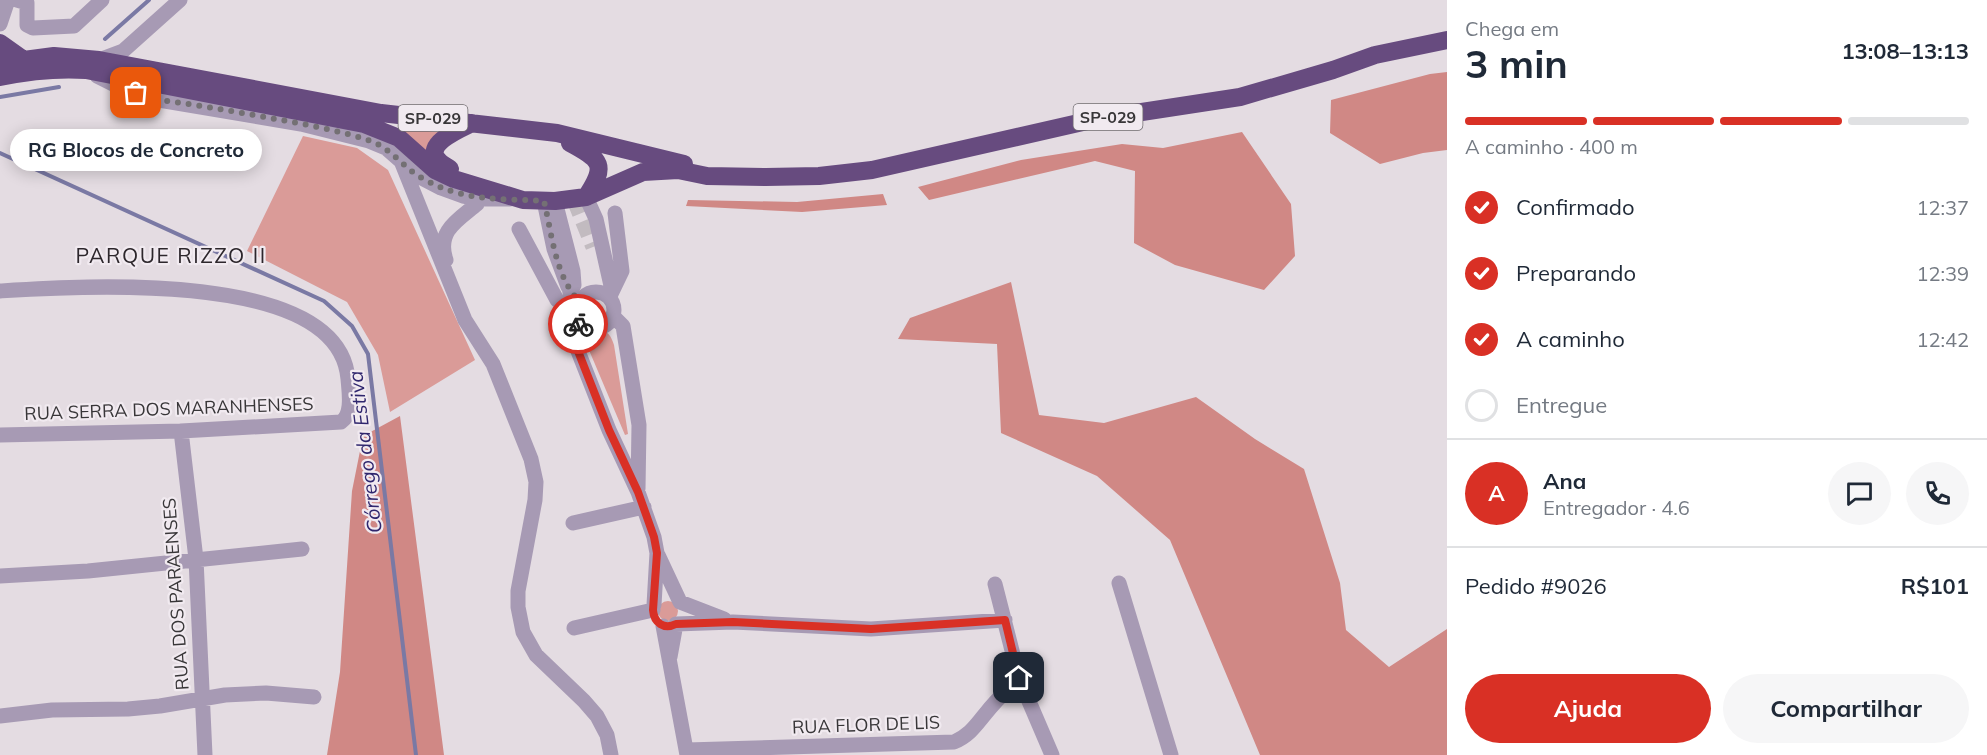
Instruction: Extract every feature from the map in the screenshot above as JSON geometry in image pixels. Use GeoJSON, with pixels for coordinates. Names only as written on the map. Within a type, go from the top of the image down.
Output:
{"type":"FeatureCollection","features":[{"type":"Feature","properties":{"kind":"highway","name":"SP-029"},"geometry":{"type":"LineString","coordinates":[[0,63],[54,56],[364,124],[399,138],[435,170],[482,196],[550,201],[586,197],[643,172],[678,170],[707,177],[766,177],[819,176],[872,170],[1096,119],[1240,97],[1333,70],[1375,55],[1447,40]]}},
{"type":"Feature","properties":{"kind":"highway"},"geometry":{"type":"LineString","coordinates":[[0,43],[24,60]]}},
{"type":"Feature","properties":{"kind":"highway","name":"SP-029"},"geometry":{"type":"LineString","coordinates":[[0,77],[24,72],[93,65],[208,79],[381,113],[554,134],[661,159],[766,177]]}},
{"type":"Feature","properties":{"kind":"highway","name":"SP-029"},"geometry":{"type":"LineString","coordinates":[[472,123],[440,141],[435,156],[482,196]]}},
{"type":"Feature","properties":{"kind":"highway","name":"SP-029"},"geometry":{"type":"LineString","coordinates":[[554,134],[597,160],[599,174],[586,197]]}},
{"type":"Feature","properties":{"kind":"street"},"geometry":{"type":"LineString","coordinates":[[0,24],[8,0]]}},
{"type":"Feature","properties":{"kind":"street"},"geometry":{"type":"LineString","coordinates":[[17,0],[27,3],[27,25],[33,28],[74,26],[102,0]]}},
{"type":"Feature","properties":{"kind":"street"},"geometry":{"type":"LineString","coordinates":[[93,65],[123,51],[180,0]]}},
{"type":"Feature","properties":{"kind":"street"},"geometry":{"type":"LineString","coordinates":[[142,35],[137,55],[143,62],[208,79]]}},
{"type":"Feature","properties":{"kind":"street","name":"SP-029"},"geometry":{"type":"LineString","coordinates":[[93,65],[119,87],[153,99],[301,124],[369,141],[386,148],[418,176],[430,190],[442,197],[482,196]]}},
{"type":"Feature","properties":{"kind":"street"},"geometry":{"type":"LineString","coordinates":[[401,161],[465,320],[493,364],[534,472],[535,500],[518,591],[518,607],[523,632],[536,655],[603,724],[612,755]]}},
{"type":"Feature","properties":{"kind":"street","name":"SP-029"},"geometry":{"type":"LineString","coordinates":[[418,176],[463,196],[518,200]]}},
{"type":"Feature","properties":{"kind":"street"},"geometry":{"type":"LineString","coordinates":[[465,320],[443,250],[443,243],[450,227],[482,196]]}},
{"type":"Feature","properties":{"kind":"street"},"geometry":{"type":"LineString","coordinates":[[586,197],[596,219],[612,290],[610,296]]}},
{"type":"Feature","properties":{"kind":"street"},"geometry":{"type":"LineString","coordinates":[[519,229],[557,300],[576,303],[589,294],[606,295],[613,304],[613,316],[606,325],[595,328],[584,323],[576,303],[554,249],[550,201]]}},
{"type":"Feature","properties":{"kind":"street"},"geometry":{"type":"LineString","coordinates":[[610,296],[622,271],[615,213]]}},
{"type":"Feature","properties":{"kind":"street"},"geometry":{"type":"LineString","coordinates":[[592,247],[604,288],[610,296]]}},
{"type":"Feature","properties":{"kind":"street","name":"RUA SERRA DOS MARANHENSES"},"geometry":{"type":"LineString","coordinates":[[0,291],[78,286],[177,289],[243,297],[286,310],[316,328],[334,345],[344,360],[348,378],[349,410],[346,418],[339,422],[181,431],[0,435]]}},
{"type":"Feature","properties":{"kind":"street"},"geometry":{"type":"LineString","coordinates":[[576,303],[576,346],[609,430],[645,507],[657,553],[683,612],[680,621],[669,625]]}},
{"type":"Feature","properties":{"kind":"street"},"geometry":{"type":"LineString","coordinates":[[613,316],[623,326],[639,425],[638,492]]}},
{"type":"Feature","properties":{"kind":"street","name":"RUA DOS PARAENSES"},"geometry":{"type":"LineString","coordinates":[[181,431],[196,559],[205,755]]}},
{"type":"Feature","properties":{"kind":"street"},"geometry":{"type":"LineString","coordinates":[[573,523],[645,507]]}},
{"type":"Feature","properties":{"kind":"street"},"geometry":{"type":"LineString","coordinates":[[0,576],[88,572],[302,549]]}},
{"type":"Feature","properties":{"kind":"street"},"geometry":{"type":"LineString","coordinates":[[657,553],[653,608],[655,620],[669,625],[733,622],[871,629],[1005,620]]}},
{"type":"Feature","properties":{"kind":"street"},"geometry":{"type":"LineString","coordinates":[[1119,582],[1171,755]]}},
{"type":"Feature","properties":{"kind":"street"},"geometry":{"type":"LineString","coordinates":[[995,584],[1019,678],[1052,755]]}},
{"type":"Feature","properties":{"kind":"street"},"geometry":{"type":"LineString","coordinates":[[574,628],[653,608],[661,598],[666,597],[733,622]]}},
{"type":"Feature","properties":{"kind":"street"},"geometry":{"type":"LineString","coordinates":[[669,625],[670,657],[687,753]]}},
{"type":"Feature","properties":{"kind":"street","name":"RUA FLOR DE LIS"},"geometry":{"type":"LineString","coordinates":[[687,753],[923,748],[954,742],[975,728],[1019,678]]}},
{"type":"Feature","properties":{"kind":"street"},"geometry":{"type":"LineString","coordinates":[[0,716],[52,710],[128,709],[160,706],[203,697],[266,693],[314,697]]}},
{"type":"Feature","properties":{"kind":"shaded area"},"geometry":{"type":"Polygon","coordinates":[[[1447,72],[1447,150],[1423,153],[1380,164],[1330,133],[1331,100],[1430,74],[1447,72]]]}},
{"type":"Feature","properties":{"kind":"shaded area"},"geometry":{"type":"Polygon","coordinates":[[[397,128],[438,132],[431,159],[397,128]]]}},
{"type":"Feature","properties":{"kind":"shaded area"},"geometry":{"type":"Polygon","coordinates":[[[1242,132],[1291,204],[1295,256],[1264,290],[1175,265],[1134,243],[1135,171],[1095,161],[929,200],[918,187],[1021,160],[1122,144],[1163,148],[1242,132]]]}},
{"type":"Feature","properties":{"kind":"shaded area"},"geometry":{"type":"Polygon","coordinates":[[[303,136],[357,148],[388,170],[475,360],[390,412],[378,355],[347,302],[247,251],[303,136]]]}},
{"type":"Feature","properties":{"kind":"shaded area"},"geometry":{"type":"Polygon","coordinates":[[[883,194],[887,205],[802,212],[686,206],[688,200],[797,202],[883,194]]]}},
{"type":"Feature","properties":{"kind":"shaded area"},"geometry":{"type":"Polygon","coordinates":[[[1011,282],[1039,415],[1104,423],[1196,397],[1255,439],[1304,469],[1340,583],[1346,630],[1389,667],[1447,629],[1447,755],[1260,755],[1170,540],[1097,476],[1001,433],[997,344],[898,339],[910,318],[1011,282]]]}},
{"type":"Feature","properties":{"kind":"shaded area"},"geometry":{"type":"Polygon","coordinates":[[[599,329],[609,335],[614,345],[628,434],[625,435],[586,343],[587,335],[599,329]]]}},
{"type":"Feature","properties":{"kind":"shaded area"},"geometry":{"type":"Polygon","coordinates":[[[400,416],[444,755],[327,755],[340,672],[352,491],[363,436],[400,416]]]}},
{"type":"Feature","properties":{"kind":"shaded area"},"geometry":{"type":"Polygon","coordinates":[[[664,601],[672,601],[678,607],[678,615],[672,621],[664,621],[658,615],[658,607],[664,601]]]}},
{"type":"Feature","properties":{"kind":"waterway"},"geometry":{"type":"LineString","coordinates":[[105,39],[149,0]]}},
{"type":"Feature","properties":{"kind":"waterway"},"geometry":{"type":"LineString","coordinates":[[0,97],[59,87]]}},
{"type":"Feature","properties":{"kind":"waterway","name":"Córrego da Estiva"},"geometry":{"type":"LineString","coordinates":[[0,153],[324,301],[352,326],[368,354],[416,755]]}},
{"type":"Feature","properties":{"kind":"tunnel"},"geometry":{"type":"LineString","coordinates":[[574,200],[593,247]]}},
{"type":"Feature","properties":{"kind":"way so far"},"geometry":{"type":"LineString","coordinates":[[136,93],[153,99],[301,124],[369,141],[386,148],[418,176],[463,196],[480,199],[544,201],[554,249],[570,292],[580,302],[578,324]]}},
{"type":"Feature","properties":{"kind":"place","name":"RG Blocos de Concreto"},"geometry":{"type":"Point","coordinates":[136,93]}},
{"type":"Feature","properties":{"kind":"district","name":"PARQUE RIZZO II"},"geometry":{"type":"Point","coordinates":[171,256]}},
{"type":"Feature","properties":{"kind":"route"},"geometry":{"type":"LineString","coordinates":[[578,324],[576,346],[609,430],[645,507],[654,537],[657,553],[653,615],[658,623],[668,627],[676,624],[733,622],[871,629],[1005,620],[1019,678]]}}]}
